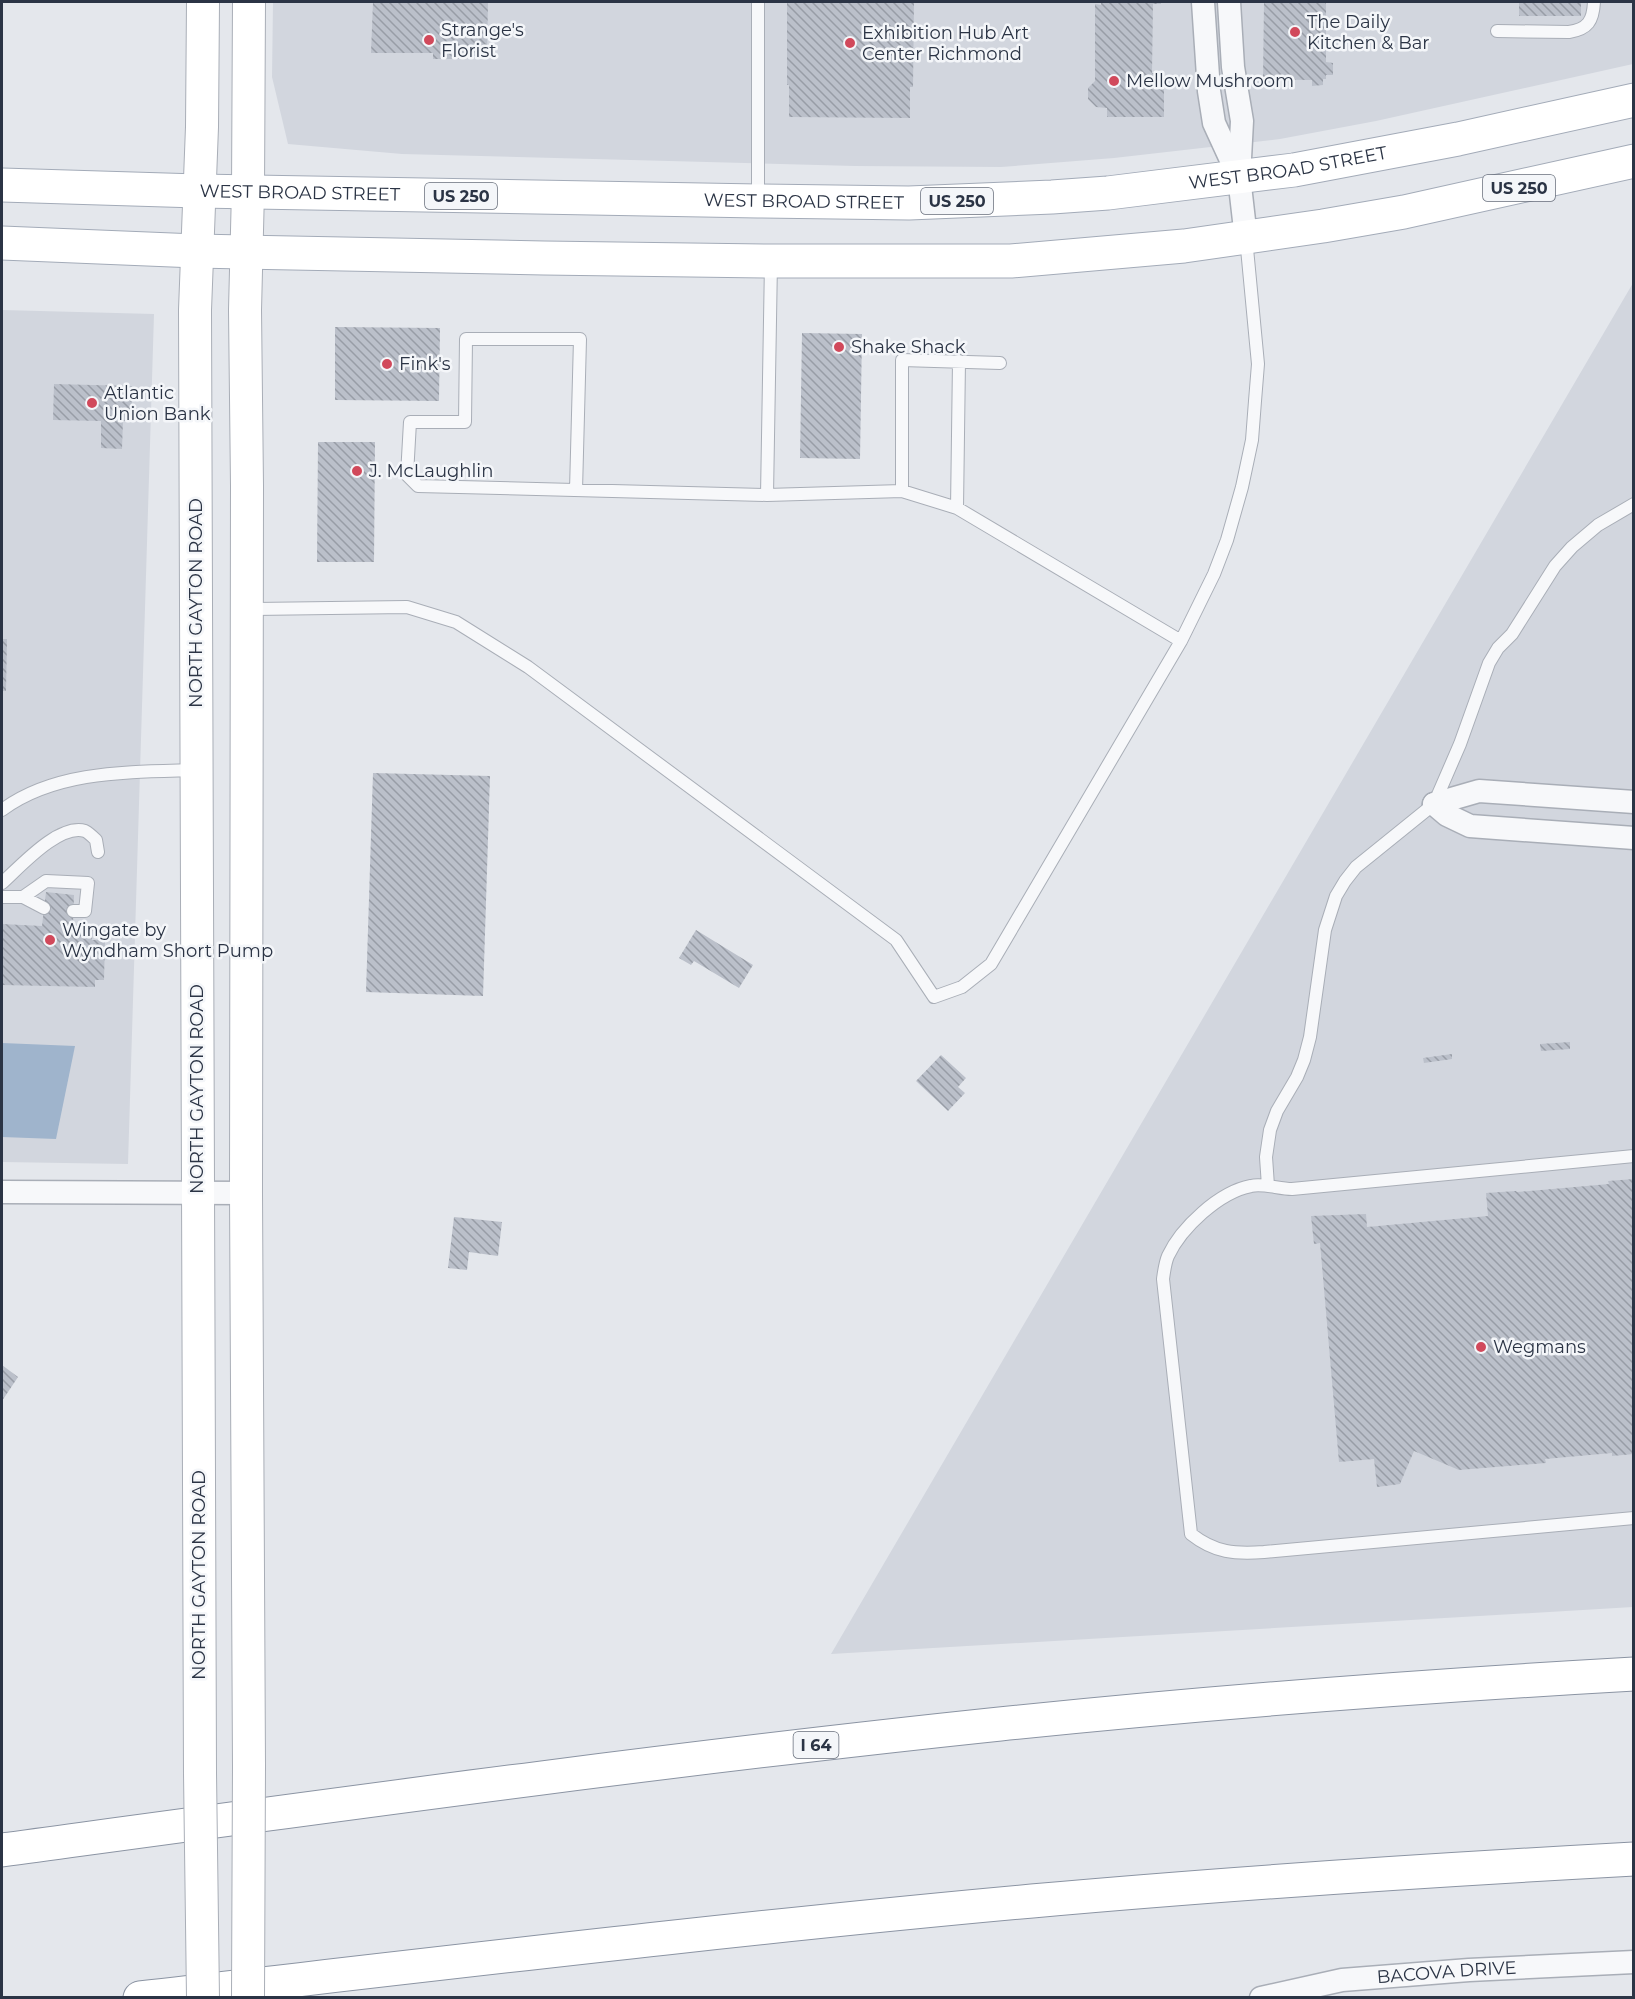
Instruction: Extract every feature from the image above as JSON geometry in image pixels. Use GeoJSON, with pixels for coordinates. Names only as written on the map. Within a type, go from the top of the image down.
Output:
{"type":"FeatureCollection","features":[{"type":"Feature","properties":{"kind":"main road","name":"NORTH GAYTON ROAD"},"geometry":{"type":"LineString","coordinates":[[203,2],[202,127],[196,251],[200,1773],[203,1998]]}},
{"type":"Feature","properties":{"kind":"main road"},"geometry":{"type":"LineString","coordinates":[[248,1998],[247,609],[244,310],[248,191],[249,2]]}},
{"type":"Feature","properties":{"kind":"main road","name":"WEST BROAD STREET"},"geometry":{"type":"LineString","coordinates":[[2,185],[198,191],[758,201],[998,200],[1108,193],[1359,159],[1634,100]]}},
{"type":"Feature","properties":{"kind":"main road","name":"US 250"},"geometry":{"type":"LineString","coordinates":[[2,243],[246,252],[771,261],[1011,261],[1246,238],[1404,212],[1634,161]]}},
{"type":"Feature","properties":{"kind":"main road","name":"I 64"},"geometry":{"type":"LineString","coordinates":[[2,1850],[446,1790],[1003,1724],[1338,1694],[1634,1674]]}},
{"type":"Feature","properties":{"kind":"main road"},"geometry":{"type":"LineString","coordinates":[[140,1998],[744,1930],[1032,1901],[1304,1879],[1634,1859]]}},
{"type":"Feature","properties":{"kind":"street"},"geometry":{"type":"LineString","coordinates":[[1203,2],[1209,91],[1214,123],[1239,177]]}},
{"type":"Feature","properties":{"kind":"street"},"geometry":{"type":"LineString","coordinates":[[1229,2],[1233,67],[1242,121],[1239,177],[1246,238]]}},
{"type":"Feature","properties":{"kind":"street"},"geometry":{"type":"LineString","coordinates":[[1434,804],[1479,791],[1634,802]]}},
{"type":"Feature","properties":{"kind":"street"},"geometry":{"type":"LineString","coordinates":[[1434,804],[1447,815],[1470,826],[1634,838]]}},
{"type":"Feature","properties":{"kind":"street"},"geometry":{"type":"LineString","coordinates":[[2,1192],[246,1193]]}},
{"type":"Feature","properties":{"kind":"street","name":"BACOVA DRIVE"},"geometry":{"type":"LineString","coordinates":[[1261,1998],[1342,1980],[1469,1970],[1634,1962]]}},
{"type":"Feature","properties":{"kind":"lane"},"geometry":{"type":"LineString","coordinates":[[758,2],[758,201]]}},
{"type":"Feature","properties":{"kind":"lane"},"geometry":{"type":"LineString","coordinates":[[1497,31],[1578,31],[1591,22],[1594,15],[1594,2]]}},
{"type":"Feature","properties":{"kind":"lane"},"geometry":{"type":"LineString","coordinates":[[247,609],[407,607],[456,622],[528,667],[896,940],[934,997],[962,987],[991,964],[1180,641],[1214,574],[1227,540],[1252,440],[1257,364],[1246,238]]}},
{"type":"Feature","properties":{"kind":"lane"},"geometry":{"type":"LineString","coordinates":[[767,495],[771,261]]}},
{"type":"Feature","properties":{"kind":"lane"},"geometry":{"type":"LineString","coordinates":[[576,490],[580,339],[466,339],[465,422],[410,422],[407,475],[418,486],[767,495],[902,491],[957,508],[1180,641]]}},
{"type":"Feature","properties":{"kind":"lane"},"geometry":{"type":"LineString","coordinates":[[902,491],[902,360],[1000,363]]}},
{"type":"Feature","properties":{"kind":"lane"},"geometry":{"type":"LineString","coordinates":[[957,508],[959,362]]}},
{"type":"Feature","properties":{"kind":"lane"},"geometry":{"type":"LineString","coordinates":[[1268,1186],[1266,1157],[1270,1130],[1276,1111],[1297,1077],[1304,1060],[1310,1037],[1325,930],[1336,896],[1356,867],[1434,804],[1460,744],[1489,663],[1498,648],[1512,634],[1555,566],[1572,547],[1598,525],[1634,504]]}},
{"type":"Feature","properties":{"kind":"lane"},"geometry":{"type":"LineString","coordinates":[[2,810],[18,798],[74,779],[138,771],[196,770]]}},
{"type":"Feature","properties":{"kind":"lane"},"geometry":{"type":"LineString","coordinates":[[2,884],[56,836],[64,833],[73,830],[86,831],[96,840],[98,852]]}},
{"type":"Feature","properties":{"kind":"lane"},"geometry":{"type":"LineString","coordinates":[[23,897],[46,881],[88,883],[85,911],[73,910]]}},
{"type":"Feature","properties":{"kind":"lane"},"geometry":{"type":"LineString","coordinates":[[2,897],[23,897],[44,908]]}},
{"type":"Feature","properties":{"kind":"lane"},"geometry":{"type":"LineString","coordinates":[[1634,1156],[1292,1189],[1253,1185],[1240,1189],[1212,1204],[1195,1219],[1178,1239],[1167,1258],[1163,1279],[1191,1533],[1213,1548],[1249,1553],[1634,1518]]}},
{"type":"Feature","properties":{"kind":"shaded area"},"geometry":{"type":"Polygon","coordinates":[[[273,2],[1633,2],[1633,64],[1376,121],[1280,139],[1114,158],[1001,167],[855,166],[402,154],[288,144],[272,77],[273,2]]]}},
{"type":"Feature","properties":{"kind":"shaded area"},"geometry":{"type":"Polygon","coordinates":[[[1633,283],[1633,1607],[831,1654],[1633,283]]]}},
{"type":"Feature","properties":{"kind":"shaded area"},"geometry":{"type":"Polygon","coordinates":[[[2,310],[154,314],[128,1164],[2,1162],[2,310]]]}},
{"type":"Feature","properties":{"kind":"water"},"geometry":{"type":"Polygon","coordinates":[[[2,1043],[75,1046],[56,1139],[2,1137],[2,1043]]]}},
{"type":"Feature","properties":{"kind":"building","name":"Strange's Florist"},"geometry":{"type":"Polygon","coordinates":[[[373,2],[488,2],[487,56],[433,59],[433,53],[371,53],[373,2]]]}},
{"type":"Feature","properties":{"kind":"building","name":"Exhibition Hub Art Center Richmond"},"geometry":{"type":"Polygon","coordinates":[[[787,2],[914,2],[913,87],[910,87],[910,118],[789,117],[787,2]]]}},
{"type":"Feature","properties":{"kind":"building"},"geometry":{"type":"Polygon","coordinates":[[[1101,2],[1161,2],[1161,4],[1153,4],[1152,73],[1164,73],[1164,117],[1107,117],[1107,108],[1096,107],[1088,99],[1088,88],[1095,81],[1095,4],[1101,5],[1101,2]]]}},
{"type":"Feature","properties":{"kind":"building","name":"The Daily Kitchen & Bar"},"geometry":{"type":"Polygon","coordinates":[[[1264,2],[1326,2],[1326,62],[1333,63],[1333,75],[1326,75],[1323,85],[1312,86],[1312,80],[1263,79],[1264,2]]]}},
{"type":"Feature","properties":{"kind":"building"},"geometry":{"type":"Polygon","coordinates":[[[1519,2],[1581,2],[1581,16],[1519,16],[1519,2]]]}},
{"type":"Feature","properties":{"kind":"building","name":"Fink's"},"geometry":{"type":"Polygon","coordinates":[[[335,327],[440,328],[439,401],[335,400],[335,327]]]}},
{"type":"Feature","properties":{"kind":"building"},"geometry":{"type":"Polygon","coordinates":[[[802,333],[862,334],[860,459],[800,458],[802,333]]]}},
{"type":"Feature","properties":{"kind":"building","name":"Atlantic Union Bank"},"geometry":{"type":"Polygon","coordinates":[[[54,384],[132,386],[131,421],[123,421],[122,449],[101,448],[101,421],[53,420],[54,384]]]}},
{"type":"Feature","properties":{"kind":"building"},"geometry":{"type":"Polygon","coordinates":[[[318,442],[375,442],[374,562],[317,562],[318,442]]]}},
{"type":"Feature","properties":{"kind":"building"},"geometry":{"type":"Polygon","coordinates":[[[2,639],[7,639],[6,691],[2,691],[2,639]]]}},
{"type":"Feature","properties":{"kind":"building"},"geometry":{"type":"Polygon","coordinates":[[[373,773],[490,776],[483,996],[366,992],[373,773]]]}},
{"type":"Feature","properties":{"kind":"building","name":"Wingate by Wyndham Short Pump"},"geometry":{"type":"Polygon","coordinates":[[[46,892],[74,895],[73,924],[93,927],[92,940],[105,940],[104,980],[95,980],[95,987],[2,985],[2,924],[42,926],[46,892]]]}},
{"type":"Feature","properties":{"kind":"building"},"geometry":{"type":"Polygon","coordinates":[[[696,930],[753,965],[739,988],[694,961],[691,965],[679,958],[696,930]]]}},
{"type":"Feature","properties":{"kind":"building"},"geometry":{"type":"Polygon","coordinates":[[[1570,1042],[1570,1049],[1541,1051],[1540,1044],[1570,1042]]]}},
{"type":"Feature","properties":{"kind":"building"},"geometry":{"type":"Polygon","coordinates":[[[1452,1054],[1452,1059],[1424,1063],[1423,1058],[1452,1054]]]}},
{"type":"Feature","properties":{"kind":"building"},"geometry":{"type":"Polygon","coordinates":[[[941,1055],[966,1078],[958,1087],[965,1093],[948,1111],[916,1081],[941,1055]]]}},
{"type":"Feature","properties":{"kind":"building","name":"Wegmans"},"geometry":{"type":"Polygon","coordinates":[[[1634,1179],[1634,1454],[1612,1456],[1612,1453],[1545,1459],[1546,1463],[1459,1470],[1414,1451],[1400,1484],[1377,1487],[1374,1459],[1339,1462],[1320,1243],[1314,1244],[1311,1216],[1366,1214],[1367,1227],[1488,1216],[1486,1193],[1609,1184],[1608,1181],[1634,1179]]]}},
{"type":"Feature","properties":{"kind":"building"},"geometry":{"type":"Polygon","coordinates":[[[454,1217],[502,1222],[498,1256],[469,1252],[467,1270],[448,1268],[454,1217]]]}},
{"type":"Feature","properties":{"kind":"building"},"geometry":{"type":"Polygon","coordinates":[[[2,1365],[18,1377],[2,1401],[2,1365]]]}},
{"type":"Feature","properties":{"kind":"place","name":"The Daily Kitchen & Bar"},"geometry":{"type":"Point","coordinates":[1295,32]}},
{"type":"Feature","properties":{"kind":"place","name":"Strange's Florist"},"geometry":{"type":"Point","coordinates":[429,40]}},
{"type":"Feature","properties":{"kind":"place","name":"Exhibition Hub Art Center Richmond"},"geometry":{"type":"Point","coordinates":[850,43]}},
{"type":"Feature","properties":{"kind":"place","name":"Mellow Mushroom"},"geometry":{"type":"Point","coordinates":[1114,81]}},
{"type":"Feature","properties":{"kind":"place","name":"Shake Shack"},"geometry":{"type":"Point","coordinates":[839,347]}},
{"type":"Feature","properties":{"kind":"place","name":"Fink's"},"geometry":{"type":"Point","coordinates":[387,364]}},
{"type":"Feature","properties":{"kind":"place","name":"Atlantic Union Bank"},"geometry":{"type":"Point","coordinates":[92,403]}},
{"type":"Feature","properties":{"kind":"place","name":"J. McLaughlin"},"geometry":{"type":"Point","coordinates":[357,471]}},
{"type":"Feature","properties":{"kind":"place","name":"Wingate by Wyndham Short Pump"},"geometry":{"type":"Point","coordinates":[50,940]}},
{"type":"Feature","properties":{"kind":"place","name":"Wegmans"},"geometry":{"type":"Point","coordinates":[1481,1347]}}]}
